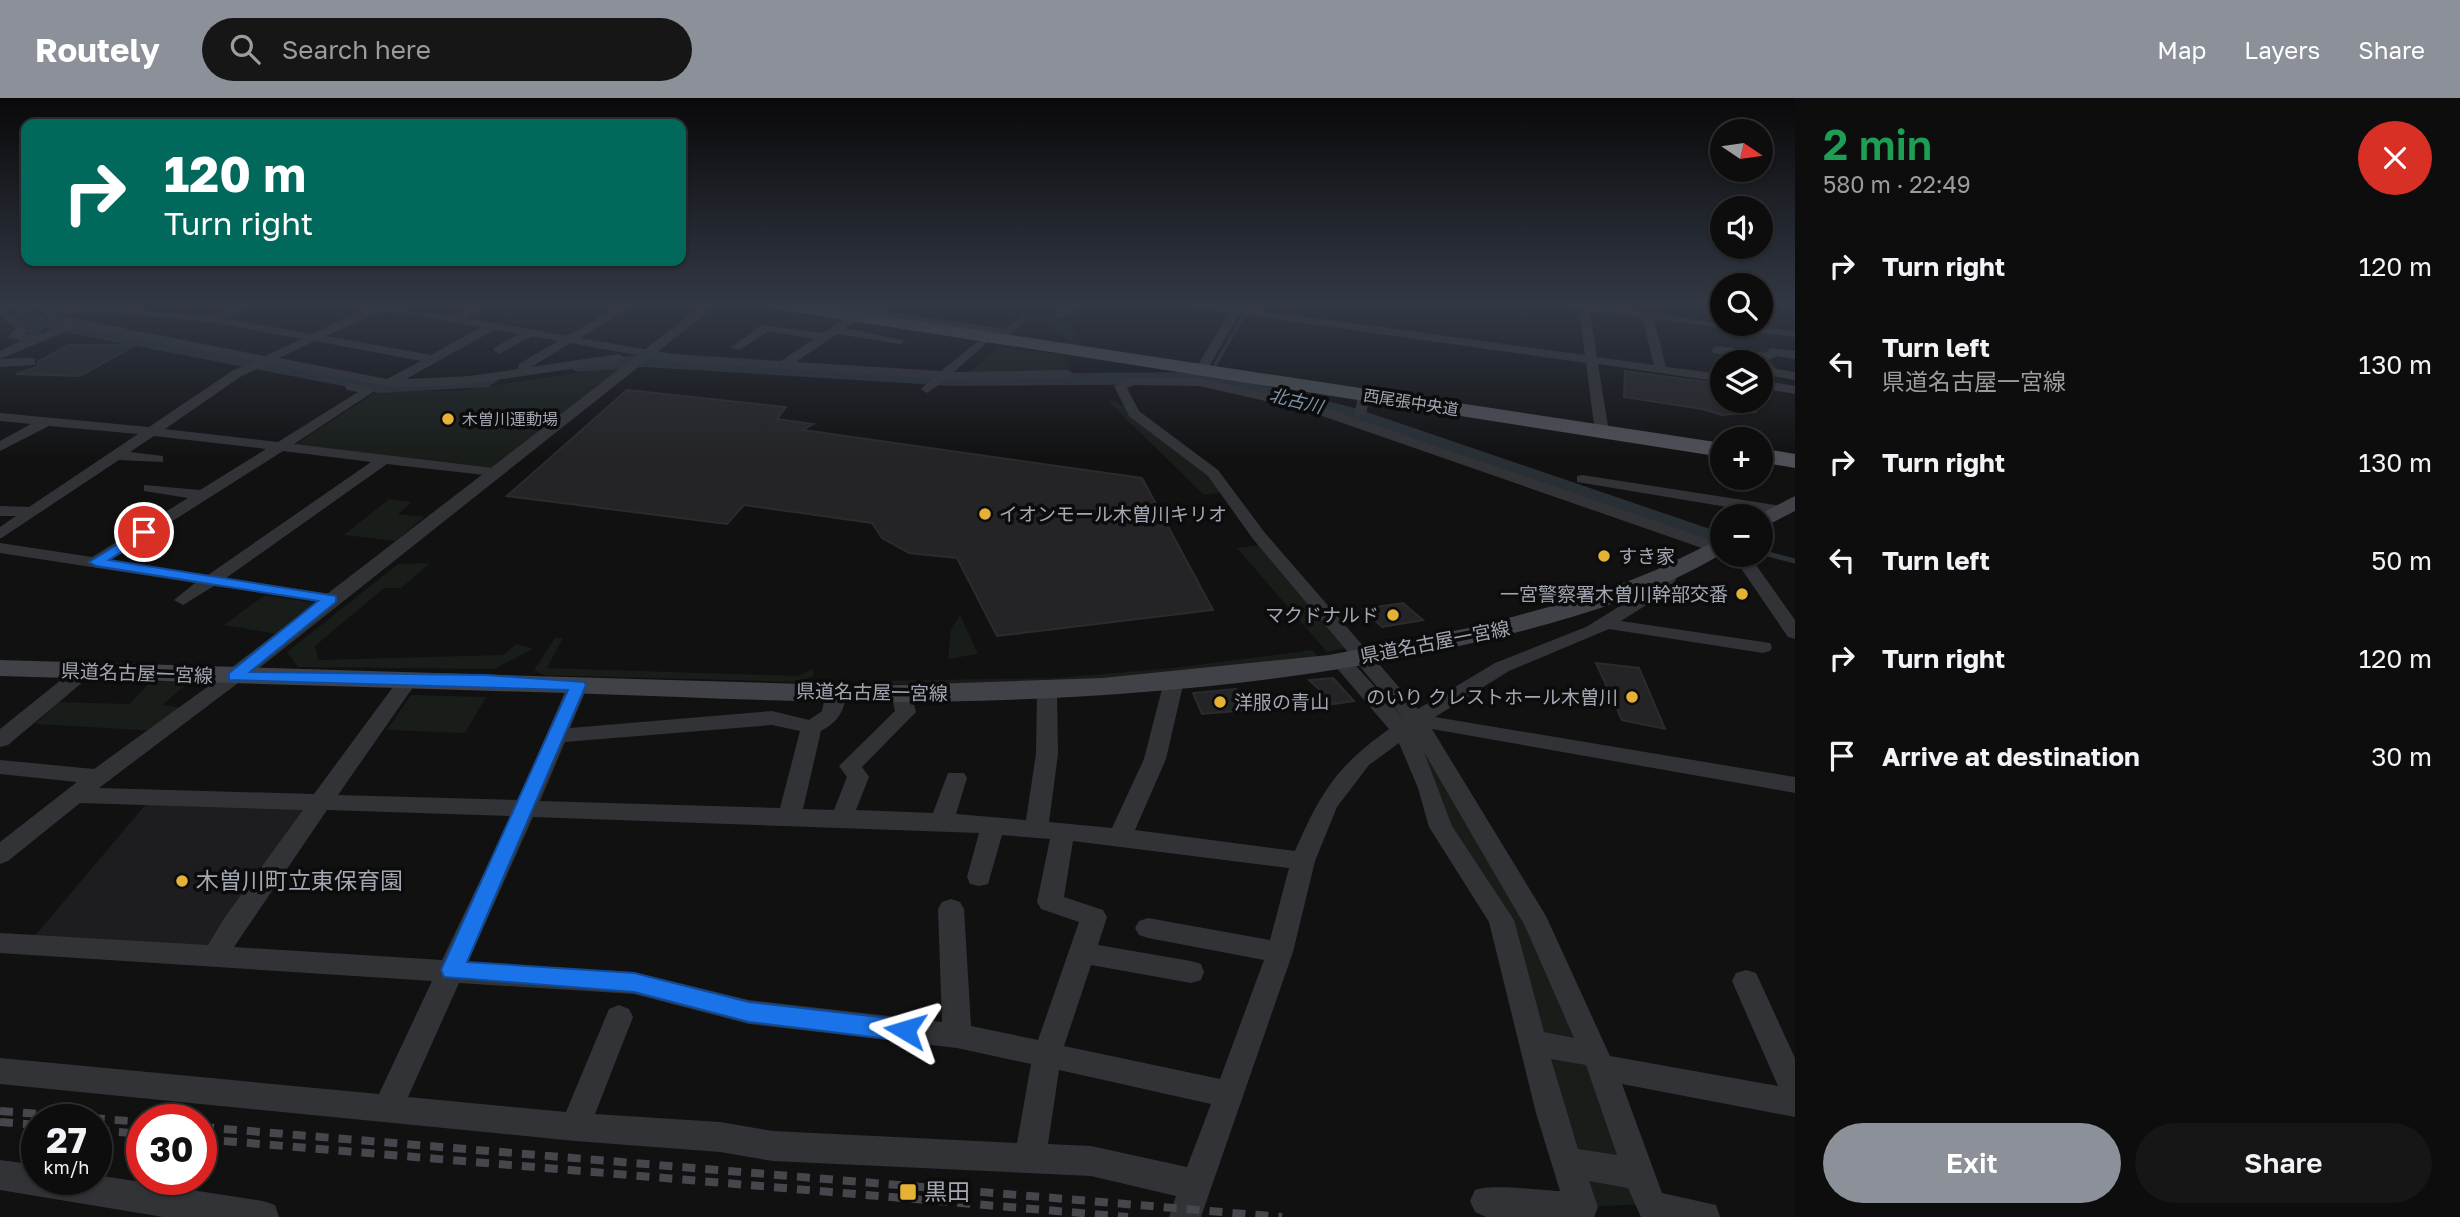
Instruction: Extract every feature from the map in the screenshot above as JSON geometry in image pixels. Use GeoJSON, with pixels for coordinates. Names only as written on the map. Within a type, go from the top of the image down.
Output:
{"type":"FeatureCollection","features":[{"type":"Feature","properties":{"kind":"main road","name":"西尾張中央道"},"geometry":{"type":"LineString","coordinates":[[1106,355],[1202,370],[1245,385],[1362,404],[1602,432],[1710,448]]}},
{"type":"Feature","properties":{"kind":"main road"},"geometry":{"type":"LineString","coordinates":[[1773,457],[1795,461]]}},
{"type":"Feature","properties":{"kind":"main road","name":"県道名古屋一宮線"},"geometry":{"type":"LineString","coordinates":[[0,668],[836,692],[1046,690],[1174,681],[1352,659],[1428,646],[1579,608],[1671,572],[1710,553]]}},
{"type":"Feature","properties":{"kind":"street"},"geometry":{"type":"LineString","coordinates":[[96,562],[370,390],[223,355]]}},
{"type":"Feature","properties":{"kind":"street"},"geometry":{"type":"LineString","coordinates":[[0,534],[151,431],[257,363],[274,355]]}},
{"type":"Feature","properties":{"kind":"street"},"geometry":{"type":"LineString","coordinates":[[413,355],[432,359]]}},
{"type":"Feature","properties":{"kind":"street"},"geometry":{"type":"LineString","coordinates":[[392,381],[439,355]]}},
{"type":"Feature","properties":{"kind":"street"},"geometry":{"type":"LineString","coordinates":[[513,373],[543,355]]}},
{"type":"Feature","properties":{"kind":"street"},"geometry":{"type":"LineString","coordinates":[[627,355],[638,358]]}},
{"type":"Feature","properties":{"kind":"street"},"geometry":{"type":"LineString","coordinates":[[0,855],[98,777],[235,676],[642,355]]}},
{"type":"Feature","properties":{"kind":"street"},"geometry":{"type":"LineString","coordinates":[[783,365],[797,355]]}},
{"type":"Feature","properties":{"kind":"street"},"geometry":{"type":"LineString","coordinates":[[937,381],[966,355]]}},
{"type":"Feature","properties":{"kind":"street"},"geometry":{"type":"LineString","coordinates":[[1202,370],[1212,355]]}},
{"type":"Feature","properties":{"kind":"street"},"geometry":{"type":"LineString","coordinates":[[1565,355],[1710,375]]}},
{"type":"Feature","properties":{"kind":"street"},"geometry":{"type":"LineString","coordinates":[[1590,355],[1602,432]]}},
{"type":"Feature","properties":{"kind":"street"},"geometry":{"type":"LineString","coordinates":[[1657,355],[1661,369]]}},
{"type":"Feature","properties":{"kind":"street"},"geometry":{"type":"LineString","coordinates":[[257,363],[392,381],[463,381],[595,359],[638,358],[783,365],[937,381],[1068,374]]}},
{"type":"Feature","properties":{"kind":"street"},"geometry":{"type":"LineString","coordinates":[[0,363],[32,362]]}},
{"type":"Feature","properties":{"kind":"street"},"geometry":{"type":"LineString","coordinates":[[1773,372],[1795,376]]}},
{"type":"Feature","properties":{"kind":"street"},"geometry":{"type":"LineString","coordinates":[[392,381],[486,375]]}},
{"type":"Feature","properties":{"kind":"street"},"geometry":{"type":"LineString","coordinates":[[1704,1217],[1663,1211],[1650,1204],[1598,1060],[1537,923],[1408,725],[1352,659],[1213,473],[1134,414],[1120,386],[1134,381],[1179,380],[1245,385],[1710,543]]}},
{"type":"Feature","properties":{"kind":"street"},"geometry":{"type":"LineString","coordinates":[[1773,386],[1795,390]]}},
{"type":"Feature","properties":{"kind":"street"},"geometry":{"type":"LineString","coordinates":[[0,417],[151,431],[493,472]]}},
{"type":"Feature","properties":{"kind":"street"},"geometry":{"type":"LineString","coordinates":[[0,447],[45,422]]}},
{"type":"Feature","properties":{"kind":"street"},"geometry":{"type":"LineString","coordinates":[[117,455],[158,459]]}},
{"type":"Feature","properties":{"kind":"street"},"geometry":{"type":"LineString","coordinates":[[183,600],[384,458]]}},
{"type":"Feature","properties":{"kind":"street"},"geometry":{"type":"LineString","coordinates":[[1582,479],[1788,507]]}},
{"type":"Feature","properties":{"kind":"street"},"geometry":{"type":"LineString","coordinates":[[149,488],[204,495]]}},
{"type":"Feature","properties":{"kind":"street"},"geometry":{"type":"LineString","coordinates":[[1658,491],[1631,507],[1710,541]]}},
{"type":"Feature","properties":{"kind":"street"},"geometry":{"type":"LineString","coordinates":[[0,511],[32,512]]}},
{"type":"Feature","properties":{"kind":"street"},"geometry":{"type":"LineString","coordinates":[[0,548],[331,599]]}},
{"type":"Feature","properties":{"kind":"street"},"geometry":{"type":"LineString","coordinates":[[1749,567],[1792,626]]}},
{"type":"Feature","properties":{"kind":"street"},"geometry":{"type":"LineString","coordinates":[[1185,1217],[1280,952],[1303,861],[1327,804],[1361,760],[1458,691],[1502,667],[1566,644],[1664,586],[1671,572]]}},
{"type":"Feature","properties":{"kind":"street"},"geometry":{"type":"LineString","coordinates":[[1607,621],[1616,626],[1763,647]]}},
{"type":"Feature","properties":{"kind":"street"},"geometry":{"type":"LineString","coordinates":[[0,740],[83,672]]}},
{"type":"Feature","properties":{"kind":"street"},"geometry":{"type":"LineString","coordinates":[[216,956],[234,924],[408,680]]}},
{"type":"Feature","properties":{"kind":"street"},"geometry":{"type":"LineString","coordinates":[[1120,838],[1155,758],[1174,681]]}},
{"type":"Feature","properties":{"kind":"street"},"geometry":{"type":"LineString","coordinates":[[387,1109],[525,810],[554,736],[578,685]]}},
{"type":"Feature","properties":{"kind":"street"},"geometry":{"type":"LineString","coordinates":[[1036,831],[1047,754],[1046,690]]}},
{"type":"Feature","properties":{"kind":"street"},"geometry":{"type":"LineString","coordinates":[[554,736],[772,718],[811,727],[829,720],[836,707],[836,692]]}},
{"type":"Feature","properties":{"kind":"street"},"geometry":{"type":"LineString","coordinates":[[842,818],[858,777],[850,766],[906,712],[901,693]]}},
{"type":"Feature","properties":{"kind":"street"},"geometry":{"type":"LineString","coordinates":[[1408,725],[1795,785]]}},
{"type":"Feature","properties":{"kind":"street"},"geometry":{"type":"LineString","coordinates":[[1408,725],[1407,737],[1441,827],[1501,920],[1533,1044],[1582,1207],[1512,1206],[1486,1201]]}},
{"type":"Feature","properties":{"kind":"street"},"geometry":{"type":"LineString","coordinates":[[789,818],[811,727]]}},
{"type":"Feature","properties":{"kind":"street"},"geometry":{"type":"LineString","coordinates":[[0,767],[98,777]]}},
{"type":"Feature","properties":{"kind":"street"},"geometry":{"type":"LineString","coordinates":[[942,821],[956,778]]}},
{"type":"Feature","properties":{"kind":"street"},"geometry":{"type":"LineString","coordinates":[[75,795],[942,821],[1120,838],[1303,861]]}},
{"type":"Feature","properties":{"kind":"street"},"geometry":{"type":"LineString","coordinates":[[979,877],[992,826]]}},
{"type":"Feature","properties":{"kind":"street"},"geometry":{"type":"LineString","coordinates":[[1030,1160],[1047,1055],[1094,917],[1050,902],[1063,834]]}},
{"type":"Feature","properties":{"kind":"street"},"geometry":{"type":"LineString","coordinates":[[951,909],[957,1037]]}},
{"type":"Feature","properties":{"kind":"street"},"geometry":{"type":"LineString","coordinates":[[1501,920],[1537,923]]}},
{"type":"Feature","properties":{"kind":"street"},"geometry":{"type":"LineString","coordinates":[[1148,928],[1280,952]]}},
{"type":"Feature","properties":{"kind":"street"},"geometry":{"type":"LineString","coordinates":[[0,943],[634,983],[749,1012],[957,1037],[1228,1094]]}},
{"type":"Feature","properties":{"kind":"street"},"geometry":{"type":"LineString","coordinates":[[1082,953],[1191,971]]}},
{"type":"Feature","properties":{"kind":"street"},"geometry":{"type":"LineString","coordinates":[[1746,981],[1795,1091]]}},
{"type":"Feature","properties":{"kind":"street"},"geometry":{"type":"LineString","coordinates":[[575,1127],[619,1017]]}},
{"type":"Feature","properties":{"kind":"street"},"geometry":{"type":"LineString","coordinates":[[1533,1044],[1795,1103]]}},
{"type":"Feature","properties":{"kind":"street"},"geometry":{"type":"LineString","coordinates":[[0,1071],[575,1127],[720,1138],[773,1146],[818,1146],[1030,1160],[1091,1161],[1196,1185]]}},
{"type":"Feature","properties":{"kind":"street"},"geometry":{"type":"LineString","coordinates":[[1567,1161],[1638,1174]]}},
{"type":"Feature","properties":{"kind":"street"},"geometry":{"type":"LineString","coordinates":[[0,1175],[215,1214],[263,1217]]}},
{"type":"Feature","properties":{"kind":"shaded area"},"geometry":{"type":"Polygon","coordinates":[[[990,355],[1062,355],[1072,373],[966,375],[990,355]]]}},
{"type":"Feature","properties":{"kind":"shaded area","name":"木曽川運動場"},"geometry":{"type":"Polygon","coordinates":[[[631,365],[493,472],[291,447],[378,391],[455,391],[631,365]]]}},
{"type":"Feature","properties":{"kind":"shaded area"},"geometry":{"type":"Polygon","coordinates":[[[1108,401],[1116,401],[1192,455],[1228,491],[1204,495],[1108,401]]]}},
{"type":"Feature","properties":{"kind":"shaded area"},"geometry":{"type":"Polygon","coordinates":[[[389,499],[412,502],[398,514],[424,517],[396,541],[344,535],[389,499]]]}},
{"type":"Feature","properties":{"kind":"shaded area"},"geometry":{"type":"Polygon","coordinates":[[[1262,545],[1354,646],[1327,652],[1237,548],[1262,545]]]}},
{"type":"Feature","properties":{"kind":"shaded area"},"geometry":{"type":"Polygon","coordinates":[[[430,563],[401,588],[384,588],[315,646],[319,660],[503,655],[517,644],[533,649],[494,669],[298,667],[287,652],[398,564],[430,563]]]}},
{"type":"Feature","properties":{"kind":"shaded area"},"geometry":{"type":"Polygon","coordinates":[[[265,595],[316,603],[277,634],[224,625],[265,595]]]}},
{"type":"Feature","properties":{"kind":"shaded area"},"geometry":{"type":"Polygon","coordinates":[[[960,615],[978,654],[948,659],[951,630],[960,615]]]}},
{"type":"Feature","properties":{"kind":"shaded area"},"geometry":{"type":"Polygon","coordinates":[[[555,638],[563,638],[547,668],[799,676],[812,669],[814,675],[801,682],[544,675],[534,670],[555,638]]]}},
{"type":"Feature","properties":{"kind":"shaded area"},"geometry":{"type":"Polygon","coordinates":[[[1312,650],[1319,657],[1066,682],[869,685],[873,681],[1056,678],[1173,668],[1312,650]]]}},
{"type":"Feature","properties":{"kind":"shaded area"},"geometry":{"type":"Polygon","coordinates":[[[191,680],[162,705],[190,709],[160,731],[35,724],[59,702],[130,704],[151,681],[191,680]]]}},
{"type":"Feature","properties":{"kind":"shaded area"},"geometry":{"type":"Polygon","coordinates":[[[411,695],[486,697],[465,733],[387,730],[411,695]]]}},
{"type":"Feature","properties":{"kind":"shaded area"},"geometry":{"type":"Polygon","coordinates":[[[1416,720],[1537,923],[1650,1204],[1582,1207],[1501,920],[1441,827],[1416,720]]]}},
{"type":"Feature","properties":{"kind":"shaded area"},"geometry":{"type":"Polygon","coordinates":[[[152,797],[321,803],[216,956],[28,944],[152,797]]]}},
{"type":"Feature","properties":{"kind":"building"},"geometry":{"type":"Polygon","coordinates":[[[50,355],[118,355],[80,376],[16,374],[37,367],[38,362],[50,355]]]}},
{"type":"Feature","properties":{"kind":"building"},"geometry":{"type":"Polygon","coordinates":[[[1625,371],[1710,382],[1710,411],[1624,397],[1625,371]]]}},
{"type":"Feature","properties":{"kind":"building","name":"イオンモール木曽川キリオ"},"geometry":{"type":"Polygon","coordinates":[[[627,390],[786,407],[777,419],[813,424],[803,430],[1142,478],[1213,610],[997,636],[957,558],[909,553],[882,538],[872,523],[744,505],[727,524],[507,496],[627,390]]]}},
{"type":"Feature","properties":{"kind":"building","name":"マクドナルド"},"geometry":{"type":"Polygon","coordinates":[[[1403,603],[1423,620],[1382,627],[1363,609],[1403,603]]]}},
{"type":"Feature","properties":{"kind":"building","name":"のいり クレストホール木曽川"},"geometry":{"type":"Polygon","coordinates":[[[1596,663],[1639,668],[1665,729],[1622,720],[1596,663]]]}},
{"type":"Feature","properties":{"kind":"building"},"geometry":{"type":"Polygon","coordinates":[[[1333,678],[1354,701],[1294,710],[1292,702],[1323,693],[1309,680],[1333,678]]]}},
{"type":"Feature","properties":{"kind":"building","name":"洋服の青山"},"geometry":{"type":"Polygon","coordinates":[[[1236,689],[1249,710],[1202,714],[1193,693],[1236,689]]]}},
{"type":"Feature","properties":{"kind":"waterway","name":"北古川"},"geometry":{"type":"LineString","coordinates":[[212,355],[379,387],[488,381]]}},
{"type":"Feature","properties":{"kind":"waterway"},"geometry":{"type":"LineString","coordinates":[[1215,365],[1221,355]]}},
{"type":"Feature","properties":{"kind":"waterway","name":"北古川"},"geometry":{"type":"LineString","coordinates":[[577,366],[644,361],[954,380],[1207,378],[1347,413],[1707,537]]}},
{"type":"Feature","properties":{"kind":"waterway","name":"北古川"},"geometry":{"type":"LineString","coordinates":[[1773,555],[1795,561]]}},
{"type":"Feature","properties":{"kind":"railway"},"geometry":{"type":"LineString","coordinates":[[0,1111],[126,1121]]}},
{"type":"Feature","properties":{"kind":"railway"},"geometry":{"type":"LineString","coordinates":[[0,1122],[21,1124]]}},
{"type":"Feature","properties":{"kind":"railway"},"geometry":{"type":"LineString","coordinates":[[217,1128],[1282,1217]]}},
{"type":"Feature","properties":{"kind":"railway"},"geometry":{"type":"LineString","coordinates":[[112,1131],[126,1133]]}},
{"type":"Feature","properties":{"kind":"railway"},"geometry":{"type":"LineString","coordinates":[[217,1140],[1128,1217]]}},
{"type":"Feature","properties":{"kind":"place","name":"木曽川運動場"},"geometry":{"type":"Point","coordinates":[448,419]}},
{"type":"Feature","properties":{"kind":"place","name":"イオンモール木曽川キリオ"},"geometry":{"type":"Point","coordinates":[985,514]}},
{"type":"Feature","properties":{"kind":"place","name":"すき家"},"geometry":{"type":"Point","coordinates":[1604,556]}},
{"type":"Feature","properties":{"kind":"place","name":"一宮警察署木曽川幹部交番"},"geometry":{"type":"Point","coordinates":[1742,594]}},
{"type":"Feature","properties":{"kind":"place","name":"マクドナルド"},"geometry":{"type":"Point","coordinates":[1393,615]}},
{"type":"Feature","properties":{"kind":"place","name":"のいり クレストホール木曽川"},"geometry":{"type":"Point","coordinates":[1632,697]}},
{"type":"Feature","properties":{"kind":"place","name":"洋服の青山"},"geometry":{"type":"Point","coordinates":[1220,702]}},
{"type":"Feature","properties":{"kind":"place","name":"木曽川町立東保育園"},"geometry":{"type":"Point","coordinates":[182,881]}},
{"type":"Feature","properties":{"kind":"place","name":"黒田"},"geometry":{"type":"Point","coordinates":[908,1192]}},
{"type":"Feature","properties":{"kind":"route"},"geometry":{"type":"LineString","coordinates":[[144,532],[96,562],[331,599],[235,676],[486,680],[578,685],[452,970],[634,983],[749,1012],[905,1030]]}}]}
